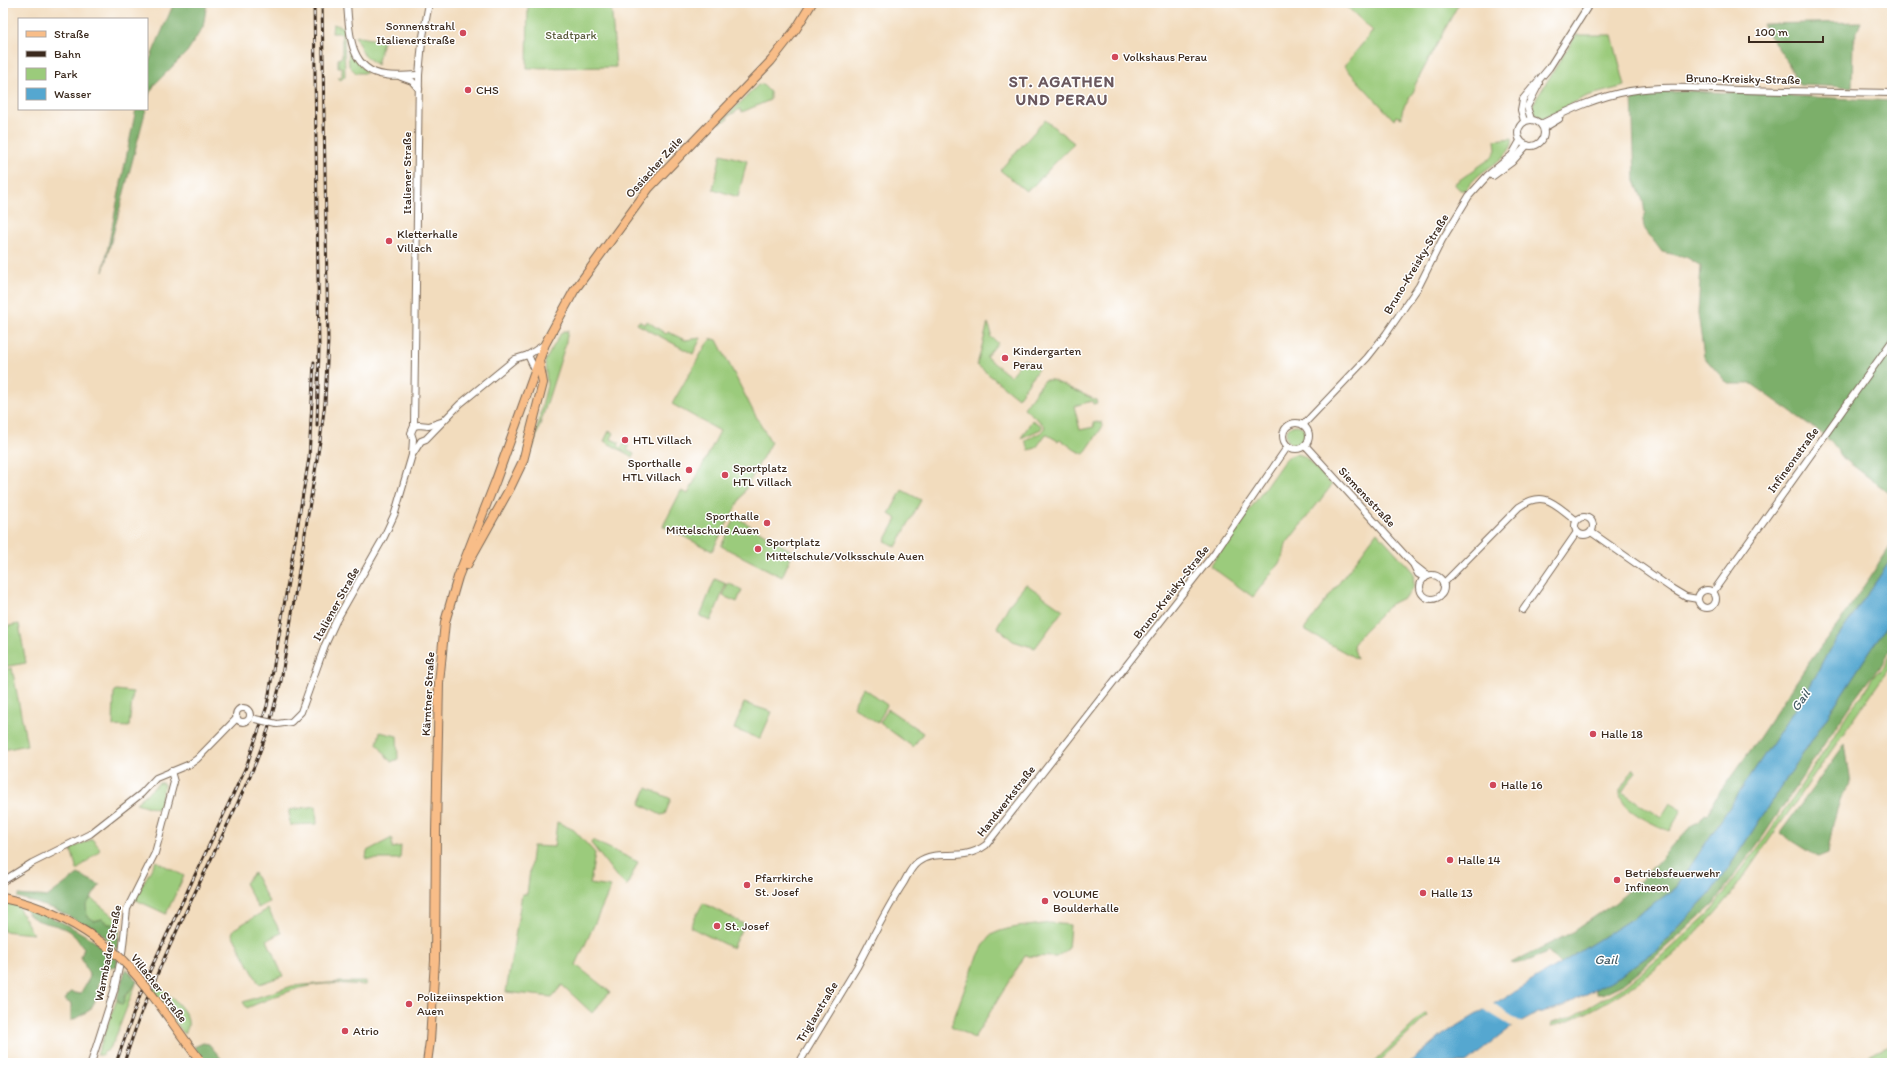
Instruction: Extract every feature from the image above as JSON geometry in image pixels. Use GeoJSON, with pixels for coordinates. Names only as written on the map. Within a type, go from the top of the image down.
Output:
{"type":"FeatureCollection","features":[{"type":"Feature","properties":{"kind":"main road","name":"Ossiacher Zeile"},"geometry":{"type":"LineString","coordinates":[[545,344],[580,281],[649,188],[771,61],[794,32],[812,3]]}},
{"type":"Feature","properties":{"kind":"main road","name":"Kärntner Straße"},"geometry":{"type":"LineString","coordinates":[[427,1063],[430,1044],[435,960],[439,683],[446,622],[458,577],[496,480],[545,344]]}},
{"type":"Feature","properties":{"kind":"main road"},"geometry":{"type":"LineString","coordinates":[[458,577],[467,565],[523,461],[543,383],[539,361]]}},
{"type":"Feature","properties":{"kind":"main road","name":"Villacher Straße"},"geometry":{"type":"LineString","coordinates":[[3,898],[60,916],[88,931],[114,951],[144,985],[200,1061]]}},
{"type":"Feature","properties":{"kind":"street"},"geometry":{"type":"LineString","coordinates":[[347,3],[349,34],[354,51],[365,66],[385,76],[419,75]]}},
{"type":"Feature","properties":{"kind":"street","name":"Italiener Straße"},"geometry":{"type":"LineString","coordinates":[[412,454],[421,441],[428,436],[428,430],[419,426],[415,416],[419,75],[422,42],[429,3]]}},
{"type":"Feature","properties":{"kind":"street","name":"Bruno-Kreisky-Straße"},"geometry":{"type":"LineString","coordinates":[[1531,119],[1527,107],[1543,76],[1590,3]]}},
{"type":"Feature","properties":{"kind":"street"},"geometry":{"type":"LineString","coordinates":[[398,75],[412,81],[419,89]]}},
{"type":"Feature","properties":{"kind":"street","name":"Bruno-Kreisky-Straße"},"geometry":{"type":"LineString","coordinates":[[1304,424],[1367,358],[1386,334],[1418,286],[1442,240],[1469,196],[1488,175],[1512,156],[1520,141],[1518,131],[1524,121],[1521,110],[1523,99],[1543,76]]}},
{"type":"Feature","properties":{"kind":"street","name":"Bruno-Kreisky-Straße"},"geometry":{"type":"LineString","coordinates":[[1480,184],[1505,169],[1527,145],[1531,146],[1539,144],[1544,137],[1543,126],[1565,112],[1594,101],[1629,91],[1665,88],[1892,93]]}},
{"type":"Feature","properties":{"kind":"street"},"geometry":{"type":"LineString","coordinates":[[1524,121],[1531,119],[1543,126]]}},
{"type":"Feature","properties":{"kind":"street"},"geometry":{"type":"LineString","coordinates":[[1520,141],[1527,145]]}},
{"type":"Feature","properties":{"kind":"street","name":"Infineonstraße"},"geometry":{"type":"LineString","coordinates":[[1591,532],[1671,588],[1686,596],[1698,599],[1702,607],[1714,606],[1716,598],[1713,592],[1892,341]]}},
{"type":"Feature","properties":{"kind":"street","name":"Ossiacher Zeile"},"geometry":{"type":"LineString","coordinates":[[428,436],[460,404],[515,359],[528,355],[545,344]]}},
{"type":"Feature","properties":{"kind":"street"},"geometry":{"type":"LineString","coordinates":[[528,355],[535,370]]}},
{"type":"Feature","properties":{"kind":"street","name":"Ossiacher Zeile"},"geometry":{"type":"LineString","coordinates":[[419,426],[441,422]]}},
{"type":"Feature","properties":{"kind":"street"},"geometry":{"type":"LineString","coordinates":[[1293,423],[1304,424],[1309,435],[1305,445],[1295,449],[1288,446],[1283,436],[1286,427],[1293,423]]}},
{"type":"Feature","properties":{"kind":"street","name":"Italiener Straße"},"geometry":{"type":"LineString","coordinates":[[252,718],[277,724],[291,722],[301,712],[336,621],[371,562],[390,524],[412,454],[413,439],[411,433],[419,426]]}},
{"type":"Feature","properties":{"kind":"street"},"geometry":{"type":"LineString","coordinates":[[413,439],[421,441]]}},
{"type":"Feature","properties":{"kind":"street","name":"Siemensstraße"},"geometry":{"type":"LineString","coordinates":[[1305,445],[1413,564],[1418,574],[1426,577]]}},
{"type":"Feature","properties":{"kind":"street","name":"Bruno-Kreisky-Straße"},"geometry":{"type":"LineString","coordinates":[[1064,745],[1215,552],[1288,446]]}},
{"type":"Feature","properties":{"kind":"street"},"geometry":{"type":"LineString","coordinates":[[1442,582],[1454,572],[1519,507],[1532,500],[1540,497],[1550,501],[1576,520]]}},
{"type":"Feature","properties":{"kind":"street"},"geometry":{"type":"LineString","coordinates":[[1581,517],[1590,518],[1593,523],[1591,532],[1586,535],[1577,532],[1574,525],[1576,520],[1581,517]]}},
{"type":"Feature","properties":{"kind":"street"},"geometry":{"type":"LineString","coordinates":[[1522,610],[1577,532]]}},
{"type":"Feature","properties":{"kind":"street"},"geometry":{"type":"LineString","coordinates":[[1435,576],[1442,582],[1443,590],[1440,596],[1429,599],[1423,595],[1420,590],[1426,577],[1435,576]]}},
{"type":"Feature","properties":{"kind":"street"},"geometry":{"type":"LineString","coordinates":[[1698,599],[1699,594],[1705,590],[1713,592]]}},
{"type":"Feature","properties":{"kind":"street"},"geometry":{"type":"LineString","coordinates":[[3,881],[32,863],[90,834],[141,794],[156,778],[190,764],[197,759],[237,718],[237,712],[242,708],[249,711],[252,718],[245,721],[240,721],[237,718]]}},
{"type":"Feature","properties":{"kind":"street","name":"Handwerkstraße"},"geometry":{"type":"LineString","coordinates":[[854,972],[894,896],[914,866],[922,860],[935,855],[960,856],[971,854],[986,845],[1064,745]]}},
{"type":"Feature","properties":{"kind":"street","name":"Warmbader Straße"},"geometry":{"type":"LineString","coordinates":[[91,1063],[114,990],[122,954],[127,909],[155,853],[174,782],[171,771]]}},
{"type":"Feature","properties":{"kind":"street","name":"Triglavstraße"},"geometry":{"type":"LineString","coordinates":[[799,1063],[854,972]]}},
{"type":"Feature","properties":{"kind":"green space"},"geometry":{"type":"Polygon","coordinates":[[[174,3],[207,3],[203,27],[187,52],[155,84],[149,94],[148,99],[148,64],[174,3]]]}},
{"type":"Feature","properties":{"kind":"green space","name":"Stadtpark"},"geometry":{"type":"Polygon","coordinates":[[[528,3],[611,3],[616,67],[527,68],[528,3]]]}},
{"type":"Feature","properties":{"kind":"green space"},"geometry":{"type":"Polygon","coordinates":[[[1343,3],[1459,3],[1415,85],[1413,93],[1403,109],[1402,118],[1396,116],[1394,120],[1344,66],[1373,31],[1343,3]]]}},
{"type":"Feature","properties":{"kind":"green space"},"geometry":{"type":"Polygon","coordinates":[[[1861,22],[1853,42],[1852,87],[1799,85],[1788,63],[1762,24],[1861,22]]]}},
{"type":"Feature","properties":{"kind":"green space"},"geometry":{"type":"Polygon","coordinates":[[[333,24],[346,28],[344,31],[345,76],[341,80],[337,77],[342,77],[342,67],[338,67],[338,59],[342,57],[342,33],[332,33],[333,24]]]}},
{"type":"Feature","properties":{"kind":"green space"},"geometry":{"type":"Polygon","coordinates":[[[1576,35],[1612,35],[1625,86],[1587,96],[1542,119],[1534,112],[1533,104],[1576,35]]]}},
{"type":"Feature","properties":{"kind":"green space"},"geometry":{"type":"Polygon","coordinates":[[[355,36],[383,41],[377,65],[364,55],[355,36]]]}},
{"type":"Feature","properties":{"kind":"green space"},"geometry":{"type":"Polygon","coordinates":[[[348,50],[351,50],[357,62],[367,73],[356,73],[349,66],[348,50]]]}},
{"type":"Feature","properties":{"kind":"green space"},"geometry":{"type":"Polygon","coordinates":[[[762,84],[770,92],[770,100],[742,112],[740,109],[719,124],[758,85],[762,84]]]}},
{"type":"Feature","properties":{"kind":"green space"},"geometry":{"type":"Polygon","coordinates":[[[1693,91],[1892,101],[1892,495],[1843,458],[1831,442],[1821,433],[1752,384],[1728,384],[1704,357],[1698,313],[1701,266],[1686,257],[1662,252],[1644,228],[1643,220],[1645,213],[1643,201],[1635,181],[1632,94],[1693,91]]]}},
{"type":"Feature","properties":{"kind":"green space"},"geometry":{"type":"Polygon","coordinates":[[[136,110],[146,110],[103,272],[136,110]]]}},
{"type":"Feature","properties":{"kind":"green space"},"geometry":{"type":"Polygon","coordinates":[[[1045,120],[1074,143],[1032,187],[1026,191],[1000,170],[1045,120]]]}},
{"type":"Feature","properties":{"kind":"green space"},"geometry":{"type":"Polygon","coordinates":[[[1512,138],[1512,144],[1506,154],[1476,178],[1465,190],[1460,190],[1455,185],[1455,183],[1491,158],[1496,150],[1495,140],[1512,138]]]}},
{"type":"Feature","properties":{"kind":"green space"},"geometry":{"type":"Polygon","coordinates":[[[721,154],[747,161],[738,197],[713,189],[721,154]]]}},
{"type":"Feature","properties":{"kind":"green space"},"geometry":{"type":"Polygon","coordinates":[[[639,321],[645,325],[647,321],[666,334],[668,332],[685,340],[701,338],[693,354],[637,324],[639,321]]]}},
{"type":"Feature","properties":{"kind":"green space"},"geometry":{"type":"Polygon","coordinates":[[[988,323],[992,334],[990,336],[998,343],[986,357],[1010,376],[1024,359],[1038,369],[1018,398],[977,365],[988,323]]]}},
{"type":"Feature","properties":{"kind":"green space"},"geometry":{"type":"Polygon","coordinates":[[[568,331],[565,346],[532,450],[547,385],[545,361],[561,333],[568,331]]]}},
{"type":"Feature","properties":{"kind":"green space"},"geometry":{"type":"Polygon","coordinates":[[[710,340],[717,340],[753,411],[771,442],[712,551],[663,526],[681,491],[688,494],[720,431],[672,404],[706,345],[710,340]]]}},
{"type":"Feature","properties":{"kind":"green space"},"geometry":{"type":"Polygon","coordinates":[[[1044,380],[1052,380],[1096,400],[1097,403],[1093,404],[1092,401],[1074,406],[1080,430],[1094,427],[1093,423],[1098,422],[1102,422],[1103,426],[1084,454],[1075,450],[1060,439],[1058,441],[1046,434],[1036,448],[1029,450],[1025,440],[1042,432],[1045,426],[1024,408],[1044,380]]]}},
{"type":"Feature","properties":{"kind":"green space"},"geometry":{"type":"Polygon","coordinates":[[[1032,420],[1042,426],[1041,429],[1021,438],[1032,420]]]}},
{"type":"Feature","properties":{"kind":"green space"},"geometry":{"type":"Polygon","coordinates":[[[1296,425],[1303,428],[1306,435],[1303,442],[1296,445],[1289,442],[1286,435],[1289,428],[1296,425]]]}},
{"type":"Feature","properties":{"kind":"green space"},"geometry":{"type":"Polygon","coordinates":[[[609,431],[614,433],[611,439],[620,443],[618,445],[621,448],[624,444],[629,447],[627,450],[634,454],[633,457],[604,441],[609,431]]]}},
{"type":"Feature","properties":{"kind":"green space"},"geometry":{"type":"Polygon","coordinates":[[[1296,454],[1304,456],[1332,485],[1286,544],[1283,558],[1253,597],[1210,566],[1284,461],[1288,457],[1296,454]]]}},
{"type":"Feature","properties":{"kind":"green space"},"geometry":{"type":"Polygon","coordinates":[[[902,490],[921,500],[896,547],[885,541],[897,519],[889,514],[902,490]]]}},
{"type":"Feature","properties":{"kind":"green space","name":"Sportplatz Mittelschule/Volksschule Auen"},"geometry":{"type":"Polygon","coordinates":[[[736,517],[793,552],[782,577],[721,546],[736,517]]]}},
{"type":"Feature","properties":{"kind":"green space"},"geometry":{"type":"Polygon","coordinates":[[[1377,532],[1413,572],[1414,586],[1407,596],[1391,604],[1362,633],[1353,645],[1357,659],[1304,630],[1377,532]]]}},
{"type":"Feature","properties":{"kind":"green space"},"geometry":{"type":"Polygon","coordinates":[[[1892,544],[1892,558],[1826,655],[1810,686],[1676,888],[1639,914],[1560,964],[1548,951],[1531,960],[1514,964],[1511,963],[1569,934],[1615,903],[1640,881],[1692,825],[1699,822],[1705,814],[1708,815],[1714,800],[1755,744],[1808,664],[1839,623],[1892,544]]]}},
{"type":"Feature","properties":{"kind":"green space"},"geometry":{"type":"Polygon","coordinates":[[[715,579],[726,584],[711,621],[700,616],[715,579]]]}},
{"type":"Feature","properties":{"kind":"green space"},"geometry":{"type":"Polygon","coordinates":[[[728,583],[742,590],[737,602],[723,596],[728,583]]]}},
{"type":"Feature","properties":{"kind":"green space"},"geometry":{"type":"Polygon","coordinates":[[[1026,584],[1063,610],[1035,648],[1013,641],[997,627],[1009,605],[1026,584]]]}},
{"type":"Feature","properties":{"kind":"green space"},"geometry":{"type":"Polygon","coordinates":[[[1892,617],[1892,645],[1884,662],[1848,708],[1762,838],[1714,903],[1643,968],[1621,985],[1602,994],[1597,994],[1595,989],[1620,976],[1658,949],[1709,895],[1733,861],[1892,617]]]}},
{"type":"Feature","properties":{"kind":"green space"},"geometry":{"type":"Polygon","coordinates":[[[19,624],[26,663],[3,667],[3,627],[19,624]]]}},
{"type":"Feature","properties":{"kind":"green space"},"geometry":{"type":"Polygon","coordinates":[[[1892,652],[1892,664],[1730,896],[1716,912],[1686,943],[1653,971],[1636,983],[1582,1015],[1564,1023],[1551,1026],[1552,1023],[1574,1016],[1623,987],[1657,960],[1709,913],[1767,836],[1829,744],[1849,711],[1866,690],[1873,676],[1885,666],[1892,652]]]}},
{"type":"Feature","properties":{"kind":"green space"},"geometry":{"type":"Polygon","coordinates":[[[12,668],[27,745],[3,750],[3,670],[12,668]]]}},
{"type":"Feature","properties":{"kind":"green space"},"geometry":{"type":"Polygon","coordinates":[[[863,688],[887,705],[878,723],[853,706],[863,688]]]}},
{"type":"Feature","properties":{"kind":"green space"},"geometry":{"type":"Polygon","coordinates":[[[116,690],[133,692],[129,727],[113,726],[114,693],[116,690]]]}},
{"type":"Feature","properties":{"kind":"green space"},"geometry":{"type":"Polygon","coordinates":[[[744,703],[772,712],[760,739],[734,729],[744,703]]]}},
{"type":"Feature","properties":{"kind":"green space"},"geometry":{"type":"Polygon","coordinates":[[[888,709],[923,733],[913,747],[880,723],[888,709]]]}},
{"type":"Feature","properties":{"kind":"green space"},"geometry":{"type":"Polygon","coordinates":[[[380,732],[397,736],[398,759],[391,762],[377,744],[380,732]]]}},
{"type":"Feature","properties":{"kind":"green space"},"geometry":{"type":"Polygon","coordinates":[[[1845,744],[1851,784],[1841,797],[1833,823],[1828,853],[1818,857],[1780,833],[1845,744]]]}},
{"type":"Feature","properties":{"kind":"green space"},"geometry":{"type":"Polygon","coordinates":[[[1634,768],[1636,771],[1622,792],[1661,818],[1670,803],[1682,810],[1669,831],[1638,815],[1624,804],[1620,790],[1634,768]]]}},
{"type":"Feature","properties":{"kind":"green space"},"geometry":{"type":"Polygon","coordinates":[[[159,783],[163,783],[164,785],[159,810],[136,803],[159,783]]]}},
{"type":"Feature","properties":{"kind":"green space"},"geometry":{"type":"Polygon","coordinates":[[[647,788],[671,799],[665,814],[661,815],[640,804],[647,788]]]}},
{"type":"Feature","properties":{"kind":"green space"},"geometry":{"type":"Polygon","coordinates":[[[316,806],[317,824],[290,825],[289,810],[316,806]]]}},
{"type":"Feature","properties":{"kind":"green space"},"geometry":{"type":"Polygon","coordinates":[[[557,822],[574,830],[595,853],[590,884],[611,887],[576,965],[610,992],[592,1013],[562,985],[552,997],[506,992],[522,894],[527,894],[533,846],[554,847],[557,822]]]}},
{"type":"Feature","properties":{"kind":"green space"},"geometry":{"type":"Polygon","coordinates":[[[392,838],[392,848],[401,846],[400,859],[366,859],[367,851],[392,838]]]}},
{"type":"Feature","properties":{"kind":"green space"},"geometry":{"type":"Polygon","coordinates":[[[92,839],[100,850],[77,870],[71,849],[92,839]]]}},
{"type":"Feature","properties":{"kind":"green space"},"geometry":{"type":"Polygon","coordinates":[[[592,840],[638,862],[627,886],[616,876],[591,843],[592,840]]]}},
{"type":"Feature","properties":{"kind":"green space"},"geometry":{"type":"Polygon","coordinates":[[[156,861],[184,876],[166,914],[134,899],[156,861]]]}},
{"type":"Feature","properties":{"kind":"green space"},"geometry":{"type":"Polygon","coordinates":[[[254,873],[269,902],[258,908],[245,883],[254,873]]]}},
{"type":"Feature","properties":{"kind":"green space"},"geometry":{"type":"Polygon","coordinates":[[[78,874],[100,885],[86,905],[87,916],[94,921],[102,919],[108,924],[120,925],[118,950],[95,929],[57,910],[17,897],[19,895],[47,897],[78,874]]]}},
{"type":"Feature","properties":{"kind":"green space"},"geometry":{"type":"Polygon","coordinates":[[[91,898],[118,920],[120,915],[120,925],[108,924],[102,919],[94,921],[87,916],[85,905],[91,898]]]}},
{"type":"Feature","properties":{"kind":"green space"},"geometry":{"type":"Polygon","coordinates":[[[3,902],[17,905],[33,934],[3,931],[3,902]]]}},
{"type":"Feature","properties":{"kind":"green space","name":"St. Josef"},"geometry":{"type":"Polygon","coordinates":[[[703,903],[744,924],[732,948],[690,927],[703,903]]]}},
{"type":"Feature","properties":{"kind":"green space"},"geometry":{"type":"Polygon","coordinates":[[[22,906],[73,928],[85,935],[118,960],[117,967],[108,967],[98,985],[99,994],[90,1010],[71,1021],[71,1004],[65,1000],[70,992],[80,994],[90,977],[81,957],[84,948],[68,931],[59,926],[36,920],[26,912],[22,906]]]}},
{"type":"Feature","properties":{"kind":"green space"},"geometry":{"type":"Polygon","coordinates":[[[268,909],[281,933],[267,940],[283,976],[259,984],[232,934],[234,929],[268,909]]]}},
{"type":"Feature","properties":{"kind":"green space"},"geometry":{"type":"Polygon","coordinates":[[[1050,923],[1070,925],[1068,949],[1056,957],[1025,956],[974,1038],[951,1026],[975,962],[987,940],[993,934],[1006,929],[1050,923]]]}},
{"type":"Feature","properties":{"kind":"green space"},"geometry":{"type":"Polygon","coordinates":[[[126,968],[137,981],[124,997],[125,1001],[122,1005],[117,999],[126,968]]]}},
{"type":"Feature","properties":{"kind":"green space"},"geometry":{"type":"Polygon","coordinates":[[[137,981],[114,1041],[106,1052],[105,1051],[102,1055],[97,1055],[117,999],[120,1004],[137,981]]]}},
{"type":"Feature","properties":{"kind":"green space"},"geometry":{"type":"Polygon","coordinates":[[[341,982],[366,982],[366,985],[313,985],[284,993],[247,1008],[243,1002],[292,986],[341,982]]]}},
{"type":"Feature","properties":{"kind":"green space"},"geometry":{"type":"Polygon","coordinates":[[[154,983],[173,999],[185,1013],[188,1020],[188,1027],[184,1034],[152,989],[154,983]]]}},
{"type":"Feature","properties":{"kind":"green space"},"geometry":{"type":"Polygon","coordinates":[[[1425,1013],[1427,1016],[1378,1063],[1373,1063],[1425,1013]]]}},
{"type":"Feature","properties":{"kind":"green space"},"geometry":{"type":"Polygon","coordinates":[[[203,1043],[209,1044],[225,1063],[206,1063],[194,1047],[203,1043]]]}},
{"type":"Feature","properties":{"kind":"green space"},"geometry":{"type":"Polygon","coordinates":[[[1892,1044],[1892,1063],[1855,1063],[1852,1058],[1864,1056],[1867,1060],[1869,1060],[1867,1055],[1892,1044]]]}},
{"type":"Feature","properties":{"kind":"water","name":"Gail"},"geometry":{"type":"Polygon","coordinates":[[[1892,558],[1892,617],[1733,861],[1709,895],[1658,949],[1620,976],[1564,1006],[1538,1013],[1509,1029],[1466,1063],[1409,1063],[1444,1034],[1560,964],[1639,914],[1676,888],[1810,686],[1826,655],[1892,558]]]}},
{"type":"Feature","properties":{"kind":"pier"},"geometry":{"type":"Polygon","coordinates":[[[1492,1003],[1524,1024],[1514,1028],[1483,1009],[1492,1003]]]}},
{"type":"Feature","properties":{"kind":"railway"},"geometry":{"type":"LineString","coordinates":[[314,3],[319,347],[317,426]]}},
{"type":"Feature","properties":{"kind":"railway"},"geometry":{"type":"LineString","coordinates":[[124,1063],[152,985],[256,762],[268,730],[281,681],[325,403],[328,340],[322,3]]}},
{"type":"Feature","properties":{"kind":"railway"},"geometry":{"type":"LineString","coordinates":[[116,1063],[145,981],[246,767],[267,706],[309,458],[314,362]]}},
{"type":"Feature","properties":{"kind":"place","name":"Sonnenstrahl Italienerstraße"},"geometry":{"type":"Point","coordinates":[463,33]}},
{"type":"Feature","properties":{"kind":"place","name":"Volkshaus Perau"},"geometry":{"type":"Point","coordinates":[1115,57]}},
{"type":"Feature","properties":{"kind":"place","name":"CHS"},"geometry":{"type":"Point","coordinates":[468,90]}},
{"type":"Feature","properties":{"kind":"place","name":"Kletterhalle Villach"},"geometry":{"type":"Point","coordinates":[389,241]}},
{"type":"Feature","properties":{"kind":"place","name":"Kindergarten Perau"},"geometry":{"type":"Point","coordinates":[1005,358]}},
{"type":"Feature","properties":{"kind":"place","name":"HTL Villach"},"geometry":{"type":"Point","coordinates":[625,440]}},
{"type":"Feature","properties":{"kind":"place","name":"Sporthalle HTL Villach"},"geometry":{"type":"Point","coordinates":[689,470]}},
{"type":"Feature","properties":{"kind":"place","name":"Sportplatz HTL Villach"},"geometry":{"type":"Point","coordinates":[725,475]}},
{"type":"Feature","properties":{"kind":"place","name":"Sporthalle Mittelschule Auen"},"geometry":{"type":"Point","coordinates":[767,523]}},
{"type":"Feature","properties":{"kind":"place","name":"Sportplatz Mittelschule/Volksschule Auen"},"geometry":{"type":"Point","coordinates":[758,549]}},
{"type":"Feature","properties":{"kind":"place","name":"Halle 18"},"geometry":{"type":"Point","coordinates":[1593,734]}},
{"type":"Feature","properties":{"kind":"place","name":"Halle 16"},"geometry":{"type":"Point","coordinates":[1493,785]}},
{"type":"Feature","properties":{"kind":"place","name":"Halle 14"},"geometry":{"type":"Point","coordinates":[1450,860]}},
{"type":"Feature","properties":{"kind":"place","name":"Betriebsfeuerwehr Infineon"},"geometry":{"type":"Point","coordinates":[1617,880]}},
{"type":"Feature","properties":{"kind":"place","name":"Pfarrkirche St. Josef"},"geometry":{"type":"Point","coordinates":[747,885]}},
{"type":"Feature","properties":{"kind":"place","name":"Halle 13"},"geometry":{"type":"Point","coordinates":[1423,893]}},
{"type":"Feature","properties":{"kind":"place","name":"VOLUME Boulderhalle"},"geometry":{"type":"Point","coordinates":[1045,901]}},
{"type":"Feature","properties":{"kind":"place","name":"St. Josef"},"geometry":{"type":"Point","coordinates":[717,926]}},
{"type":"Feature","properties":{"kind":"place","name":"Polizeiinspektion Auen"},"geometry":{"type":"Point","coordinates":[409,1004]}},
{"type":"Feature","properties":{"kind":"place","name":"Atrio"},"geometry":{"type":"Point","coordinates":[345,1031]}},
{"type":"Feature","properties":{"kind":"district","name":"ST. AGATHEN UND PERAU"},"geometry":{"type":"Point","coordinates":[1062,90]}}]}
